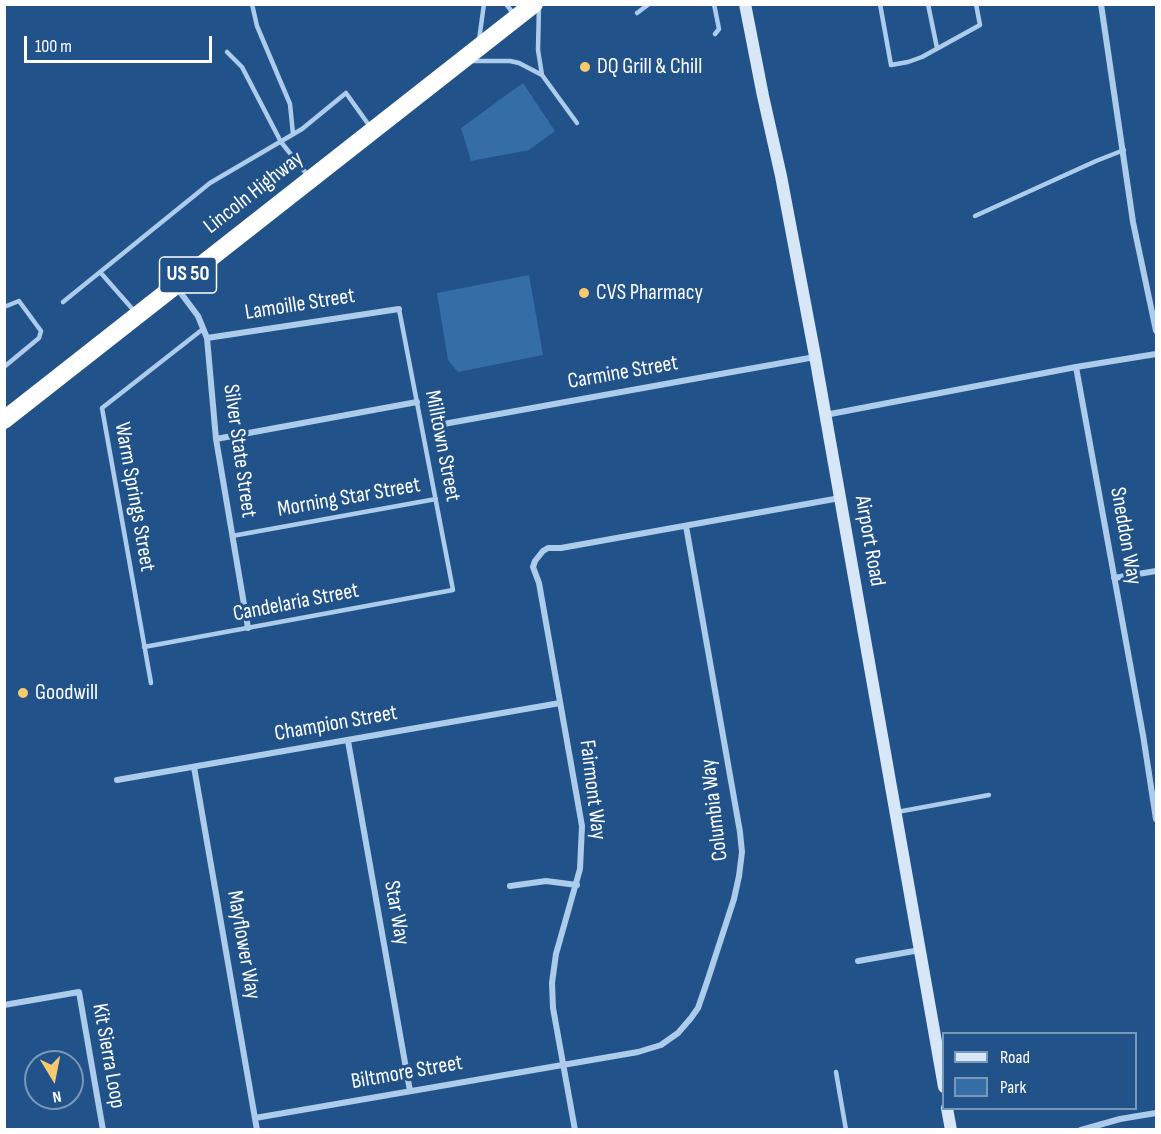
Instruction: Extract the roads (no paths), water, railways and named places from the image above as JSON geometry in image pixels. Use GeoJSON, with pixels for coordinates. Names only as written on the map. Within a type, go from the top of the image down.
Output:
{"type":"FeatureCollection","features":[{"type":"Feature","properties":{"kind":"highway","name":"Lincoln Highway"},"geometry":{"type":"LineString","coordinates":[[9,413],[138,315],[478,47],[511,11],[534,4]]}},
{"type":"Feature","properties":{"kind":"street","name":"Airport Road"},"geometry":{"type":"LineString","coordinates":[[745,4],[782,176],[942,1076]]}},
{"type":"Feature","properties":{"kind":"street"},"geometry":{"type":"LineString","coordinates":[[1101,4],[1133,222],[1156,332]]}},
{"type":"Feature","properties":{"kind":"street","name":"Silver State Street"},"geometry":{"type":"LineString","coordinates":[[175,285],[198,316],[207,338],[216,439],[248,628]]}},
{"type":"Feature","properties":{"kind":"street","name":"Lamoille Street"},"geometry":{"type":"LineString","coordinates":[[207,338],[399,309]]}},
{"type":"Feature","properties":{"kind":"street"},"geometry":{"type":"LineString","coordinates":[[825,415],[1156,354]]}},
{"type":"Feature","properties":{"kind":"street","name":"Carmine Street"},"geometry":{"type":"LineString","coordinates":[[438,425],[815,356]]}},
{"type":"Feature","properties":{"kind":"street","name":"Sneddon Way"},"geometry":{"type":"LineString","coordinates":[[1076,367],[1156,819]]}},
{"type":"Feature","properties":{"kind":"street"},"geometry":{"type":"LineString","coordinates":[[216,439],[417,402]]}},
{"type":"Feature","properties":{"kind":"street"},"geometry":{"type":"LineString","coordinates":[[686,526],[840,498]]}},
{"type":"Feature","properties":{"kind":"street","name":"Fairmont Way"},"geometry":{"type":"LineString","coordinates":[[575,1130],[553,1008],[552,983],[556,954],[577,885],[582,851],[582,826],[539,583],[533,567],[535,561],[548,548],[561,548],[686,526]]}},
{"type":"Feature","properties":{"kind":"street","name":"Columbia Way"},"geometry":{"type":"LineString","coordinates":[[564,1064],[638,1052],[661,1045],[678,1033],[698,1008],[739,876],[742,852],[740,832],[686,526]]}},
{"type":"Feature","properties":{"kind":"street"},"geometry":{"type":"LineString","coordinates":[[1114,578],[1156,571]]}},
{"type":"Feature","properties":{"kind":"street","name":"Champion Street"},"geometry":{"type":"LineString","coordinates":[[117,780],[560,703]]}},
{"type":"Feature","properties":{"kind":"street","name":"Star Way"},"geometry":{"type":"LineString","coordinates":[[348,741],[410,1091]]}},
{"type":"Feature","properties":{"kind":"street","name":"Mayflower Way"},"geometry":{"type":"LineString","coordinates":[[194,767],[257,1130]]}},
{"type":"Feature","properties":{"kind":"street"},"geometry":{"type":"LineString","coordinates":[[510,886],[546,881],[577,885]]}},
{"type":"Feature","properties":{"kind":"street"},"geometry":{"type":"LineString","coordinates":[[858,961],[920,950]]}},
{"type":"Feature","properties":{"kind":"street","name":"Kit Sierra Loop"},"geometry":{"type":"LineString","coordinates":[[4,1005],[79,992],[103,1130]]}},
{"type":"Feature","properties":{"kind":"street","name":"Biltmore Street"},"geometry":{"type":"LineString","coordinates":[[255,1118],[564,1064]]}},
{"type":"Feature","properties":{"kind":"street"},"geometry":{"type":"LineString","coordinates":[[947,1110],[951,1130]]}},
{"type":"Feature","properties":{"kind":"street"},"geometry":{"type":"LineString","coordinates":[[1081,1130],[1120,1119],[1156,1113]]}},
{"type":"Feature","properties":{"kind":"lane"},"geometry":{"type":"LineString","coordinates":[[252,4],[257,26],[290,104],[293,134]]}},
{"type":"Feature","properties":{"kind":"lane"},"geometry":{"type":"LineString","coordinates":[[478,47],[484,4]]}},
{"type":"Feature","properties":{"kind":"lane"},"geometry":{"type":"LineString","coordinates":[[539,4],[538,50],[542,75]]}},
{"type":"Feature","properties":{"kind":"lane"},"geometry":{"type":"LineString","coordinates":[[637,13],[649,4]]}},
{"type":"Feature","properties":{"kind":"lane"},"geometry":{"type":"LineString","coordinates":[[714,4],[719,29],[715,34]]}},
{"type":"Feature","properties":{"kind":"lane"},"geometry":{"type":"LineString","coordinates":[[880,4],[891,65],[915,59],[980,25],[976,4]]}},
{"type":"Feature","properties":{"kind":"lane"},"geometry":{"type":"LineString","coordinates":[[928,4],[937,48]]}},
{"type":"Feature","properties":{"kind":"lane"},"geometry":{"type":"LineString","coordinates":[[228,52],[242,67],[281,142],[310,179]]}},
{"type":"Feature","properties":{"kind":"lane"},"geometry":{"type":"LineString","coordinates":[[459,62],[510,61],[519,63],[542,75],[577,123]]}},
{"type":"Feature","properties":{"kind":"lane"},"geometry":{"type":"LineString","coordinates":[[63,303],[210,183],[281,142],[346,93],[372,130]]}},
{"type":"Feature","properties":{"kind":"lane"},"geometry":{"type":"LineString","coordinates":[[975,216],[1124,150]]}},
{"type":"Feature","properties":{"kind":"lane"},"geometry":{"type":"LineString","coordinates":[[100,272],[138,315]]}},
{"type":"Feature","properties":{"kind":"lane"},"geometry":{"type":"LineString","coordinates":[[4,307],[19,301],[41,331],[39,338],[4,367]]}},
{"type":"Feature","properties":{"kind":"lane","name":"Milltown Street"},"geometry":{"type":"LineString","coordinates":[[399,309],[453,590]]}},
{"type":"Feature","properties":{"kind":"lane","name":"Warm Springs Street"},"geometry":{"type":"LineString","coordinates":[[151,682],[102,408],[203,329]]}},
{"type":"Feature","properties":{"kind":"lane","name":"Morning Star Street"},"geometry":{"type":"LineString","coordinates":[[232,536],[436,499]]}},
{"type":"Feature","properties":{"kind":"lane","name":"Candelaria Street"},"geometry":{"type":"LineString","coordinates":[[144,647],[453,590]]}},
{"type":"Feature","properties":{"kind":"lane"},"geometry":{"type":"LineString","coordinates":[[895,813],[989,795]]}},
{"type":"Feature","properties":{"kind":"lane"},"geometry":{"type":"LineString","coordinates":[[836,1072],[846,1130]]}},
{"type":"Feature","properties":{"kind":"place","name":"DQ Grill & Chill"},"geometry":{"type":"Point","coordinates":[585,67]}},
{"type":"Feature","properties":{"kind":"place","name":"CVS Pharmacy"},"geometry":{"type":"Point","coordinates":[584,293]}},
{"type":"Feature","properties":{"kind":"place","name":"Goodwill"},"geometry":{"type":"Point","coordinates":[23,693]}}]}
